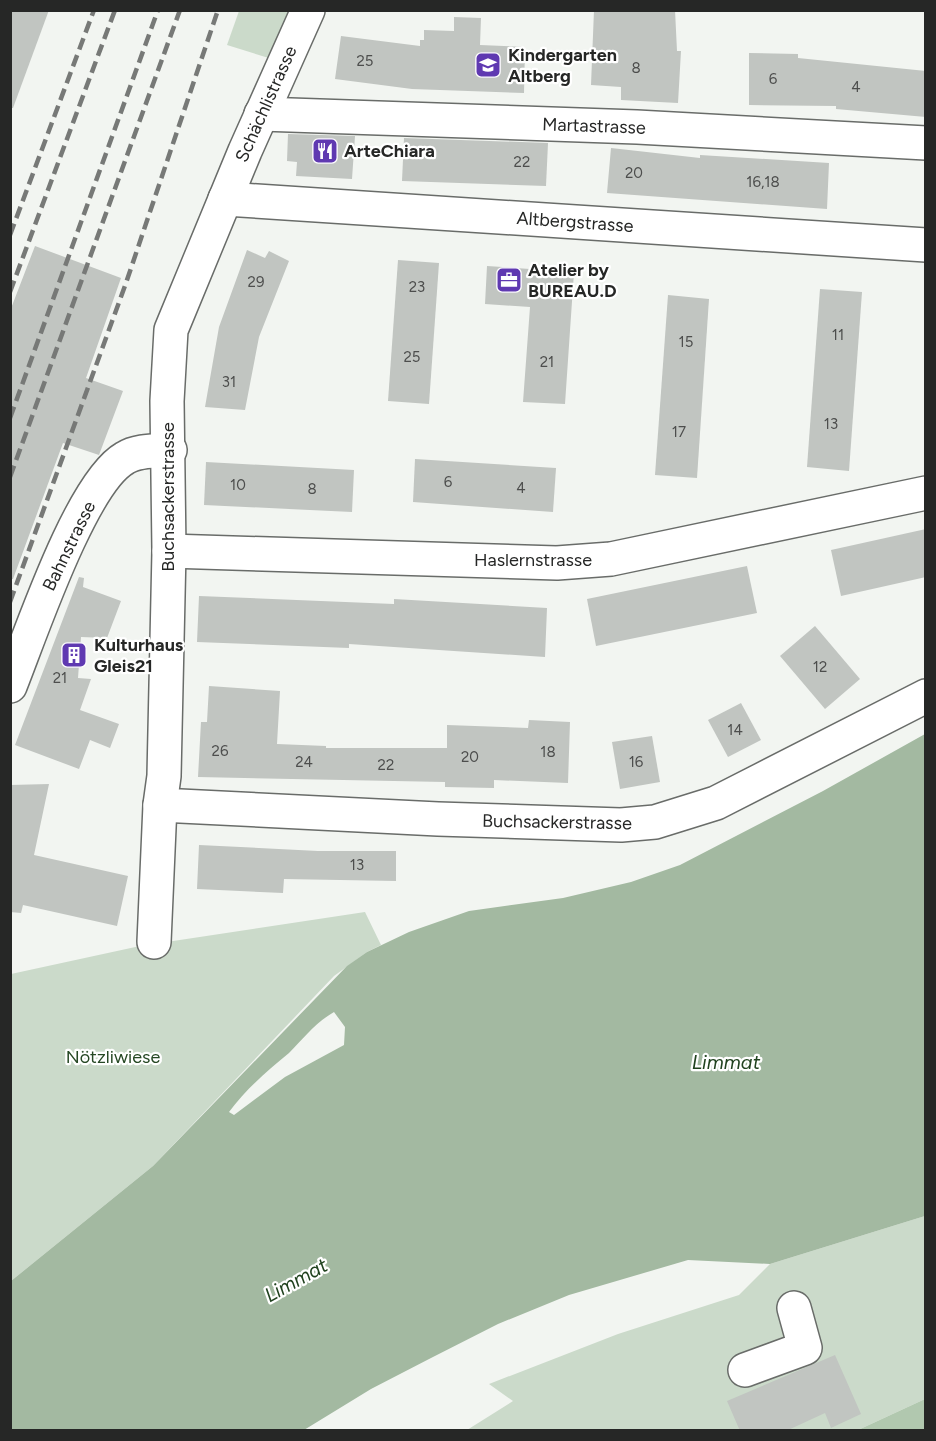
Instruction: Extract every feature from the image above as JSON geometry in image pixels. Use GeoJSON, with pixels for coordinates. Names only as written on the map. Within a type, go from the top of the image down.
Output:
{"type":"FeatureCollection","features":[{"type":"Feature","properties":{"kind":"street","name":"Schächlistrasse"},"geometry":{"type":"LineString","coordinates":[[225,199],[308,10]]}},
{"type":"Feature","properties":{"kind":"street","name":"Martastrasse"},"geometry":{"type":"LineString","coordinates":[[261,114],[637,127],[926,143]]}},
{"type":"Feature","properties":{"kind":"street","name":"Altbergstrasse"},"geometry":{"type":"LineString","coordinates":[[225,199],[926,245]]}},
{"type":"Feature","properties":{"kind":"street","name":"Buchsackerstrasse"},"geometry":{"type":"LineString","coordinates":[[154,942],[160,805],[164,776],[170,450],[167,401],[171,330],[225,199]]}},
{"type":"Feature","properties":{"kind":"street","name":"Bahnstrasse"},"geometry":{"type":"LineString","coordinates":[[10,686],[62,554],[99,485],[112,468],[126,457],[170,450]]}},
{"type":"Feature","properties":{"kind":"street","name":"Haslernstrasse"},"geometry":{"type":"LineString","coordinates":[[169,551],[557,563],[611,559],[926,493]]}},
{"type":"Feature","properties":{"kind":"street","name":"Buchsackerstrasse"},"geometry":{"type":"LineString","coordinates":[[160,805],[438,819],[621,825],[655,822],[716,803],[926,696]]}},
{"type":"Feature","properties":{"kind":"street"},"geometry":{"type":"LineString","coordinates":[[745,1370],[805,1348],[794,1308]]}},
{"type":"Feature","properties":{"kind":"green space"},"geometry":{"type":"Polygon","coordinates":[[[239,11],[298,11],[275,60],[227,45],[239,11]]]}},
{"type":"Feature","properties":{"kind":"green space","name":"Nötzliwiese"},"geometry":{"type":"Polygon","coordinates":[[[365,912],[381,945],[367,952],[334,976],[153,1166],[11,1281],[11,974],[140,946],[365,912]]]}},
{"type":"Feature","properties":{"kind":"green space"},"geometry":{"type":"Polygon","coordinates":[[[925,1216],[925,1399],[858,1430],[467,1430],[513,1401],[489,1384],[618,1334],[739,1295],[770,1264],[925,1216]]]}},
{"type":"Feature","properties":{"kind":"shaded area"},"geometry":{"type":"Polygon","coordinates":[[[925,1399],[925,1430],[858,1430],[925,1399]]]}},
{"type":"Feature","properties":{"kind":"water","name":"Limmat"},"geometry":{"type":"Polygon","coordinates":[[[925,734],[925,1216],[770,1264],[688,1260],[569,1295],[498,1324],[431,1358],[371,1389],[304,1430],[11,1430],[11,1281],[153,1166],[347,966],[367,952],[409,932],[469,911],[563,898],[631,882],[680,865],[823,791],[925,734]],[[334,1012],[327,1016],[257,1081],[229,1112],[234,1115],[285,1077],[344,1045],[345,1027],[334,1012]]]}},
{"type":"Feature","properties":{"kind":"building"},"geometry":{"type":"Polygon","coordinates":[[[10,10],[49,10],[13,108],[10,108],[10,10]]]}},
{"type":"Feature","properties":{"kind":"building"},"geometry":{"type":"Polygon","coordinates":[[[594,10],[675,10],[677,51],[681,51],[678,103],[621,100],[621,87],[591,85],[594,10]]]}},
{"type":"Feature","properties":{"kind":"building"},"geometry":{"type":"Polygon","coordinates":[[[454,17],[481,18],[480,45],[525,47],[524,93],[412,89],[335,79],[341,36],[420,46],[420,40],[424,40],[424,30],[454,31],[454,17]]]}},
{"type":"Feature","properties":{"kind":"building"},"geometry":{"type":"Polygon","coordinates":[[[749,53],[798,54],[798,58],[926,71],[926,117],[836,109],[836,106],[749,105],[749,53]]]}},
{"type":"Feature","properties":{"kind":"building"},"geometry":{"type":"Polygon","coordinates":[[[288,134],[355,136],[352,179],[296,176],[297,162],[287,161],[288,134]]]}},
{"type":"Feature","properties":{"kind":"building"},"geometry":{"type":"Polygon","coordinates":[[[404,138],[548,143],[546,186],[402,181],[404,138]]]}},
{"type":"Feature","properties":{"kind":"building"},"geometry":{"type":"Polygon","coordinates":[[[611,148],[700,158],[700,155],[829,163],[827,209],[607,193],[611,148]]]}},
{"type":"Feature","properties":{"kind":"building"},"geometry":{"type":"Polygon","coordinates":[[[35,246],[121,278],[86,378],[123,391],[99,455],[63,443],[13,579],[10,579],[10,311],[35,246]]]}},
{"type":"Feature","properties":{"kind":"building"},"geometry":{"type":"Polygon","coordinates":[[[247,250],[265,258],[269,251],[289,261],[259,337],[245,410],[205,407],[219,327],[247,250]]]}},
{"type":"Feature","properties":{"kind":"building"},"geometry":{"type":"Polygon","coordinates":[[[398,260],[439,263],[429,404],[388,401],[398,260]]]}},
{"type":"Feature","properties":{"kind":"building"},"geometry":{"type":"Polygon","coordinates":[[[487,266],[574,272],[565,404],[523,402],[530,307],[485,304],[487,266]]]}},
{"type":"Feature","properties":{"kind":"building"},"geometry":{"type":"Polygon","coordinates":[[[820,289],[862,292],[849,471],[807,467],[820,289]]]}},
{"type":"Feature","properties":{"kind":"building"},"geometry":{"type":"Polygon","coordinates":[[[668,295],[709,299],[697,478],[655,475],[668,295]]]}},
{"type":"Feature","properties":{"kind":"building"},"geometry":{"type":"Polygon","coordinates":[[[415,459],[556,468],[553,512],[413,502],[415,459]]]}},
{"type":"Feature","properties":{"kind":"building"},"geometry":{"type":"Polygon","coordinates":[[[206,462],[354,470],[352,512],[204,505],[206,462]]]}},
{"type":"Feature","properties":{"kind":"building"},"geometry":{"type":"Polygon","coordinates":[[[926,529],[926,577],[841,596],[831,550],[926,529]]]}},
{"type":"Feature","properties":{"kind":"building"},"geometry":{"type":"Polygon","coordinates":[[[747,566],[757,613],[596,646],[587,599],[747,566]]]}},
{"type":"Feature","properties":{"kind":"building","name":"Kulturhaus Gleis21"},"geometry":{"type":"Polygon","coordinates":[[[79,577],[84,578],[83,587],[121,601],[107,638],[81,637],[78,678],[91,679],[80,710],[119,724],[110,748],[90,740],[79,769],[15,745],[79,577]]]}},
{"type":"Feature","properties":{"kind":"building"},"geometry":{"type":"Polygon","coordinates":[[[199,596],[394,604],[394,599],[547,608],[545,657],[349,644],[349,648],[197,642],[199,596]]]}},
{"type":"Feature","properties":{"kind":"building"},"geometry":{"type":"Polygon","coordinates":[[[815,626],[860,679],[825,709],[780,656],[815,626]]]}},
{"type":"Feature","properties":{"kind":"building"},"geometry":{"type":"Polygon","coordinates":[[[209,686],[280,691],[277,744],[326,746],[326,748],[447,748],[447,725],[528,728],[529,720],[570,722],[568,783],[494,780],[494,788],[445,787],[445,782],[198,777],[201,722],[207,722],[209,686]]]}},
{"type":"Feature","properties":{"kind":"building"},"geometry":{"type":"Polygon","coordinates":[[[741,703],[761,740],[728,757],[708,720],[741,703]]]}},
{"type":"Feature","properties":{"kind":"building"},"geometry":{"type":"Polygon","coordinates":[[[652,736],[660,782],[620,789],[612,742],[652,736]]]}},
{"type":"Feature","properties":{"kind":"building"},"geometry":{"type":"Polygon","coordinates":[[[49,784],[34,855],[128,876],[117,926],[23,905],[21,913],[10,912],[10,785],[49,784]]]}},
{"type":"Feature","properties":{"kind":"building"},"geometry":{"type":"Polygon","coordinates":[[[199,845],[318,851],[396,851],[396,881],[284,879],[283,893],[197,889],[199,845]]]}},
{"type":"Feature","properties":{"kind":"building"},"geometry":{"type":"Polygon","coordinates":[[[835,1355],[861,1414],[831,1428],[825,1413],[786,1431],[740,1431],[727,1401],[835,1355]]]}},
{"type":"Feature","properties":{"kind":"railway"},"geometry":{"type":"LineString","coordinates":[[10,235],[94,10]]}},
{"type":"Feature","properties":{"kind":"railway"},"geometry":{"type":"LineString","coordinates":[[10,292],[115,10]]}},
{"type":"Feature","properties":{"kind":"railway"},"geometry":{"type":"LineString","coordinates":[[10,418],[158,10]]}},
{"type":"Feature","properties":{"kind":"railway"},"geometry":{"type":"LineString","coordinates":[[10,477],[180,10]]}},
{"type":"Feature","properties":{"kind":"railway"},"geometry":{"type":"LineString","coordinates":[[10,602],[126,283],[218,10]]}},
{"type":"Feature","properties":{"kind":"place","name":"Kindergarten Altberg"},"geometry":{"type":"Point","coordinates":[488,65]}},
{"type":"Feature","properties":{"kind":"place","name":"ArteChiara"},"geometry":{"type":"Point","coordinates":[325,151]}},
{"type":"Feature","properties":{"kind":"place","name":"Atelier by BUREAU.D"},"geometry":{"type":"Point","coordinates":[509,280]}},
{"type":"Feature","properties":{"kind":"place","name":"Kulturhaus Gleis21"},"geometry":{"type":"Point","coordinates":[74,655]}}]}
